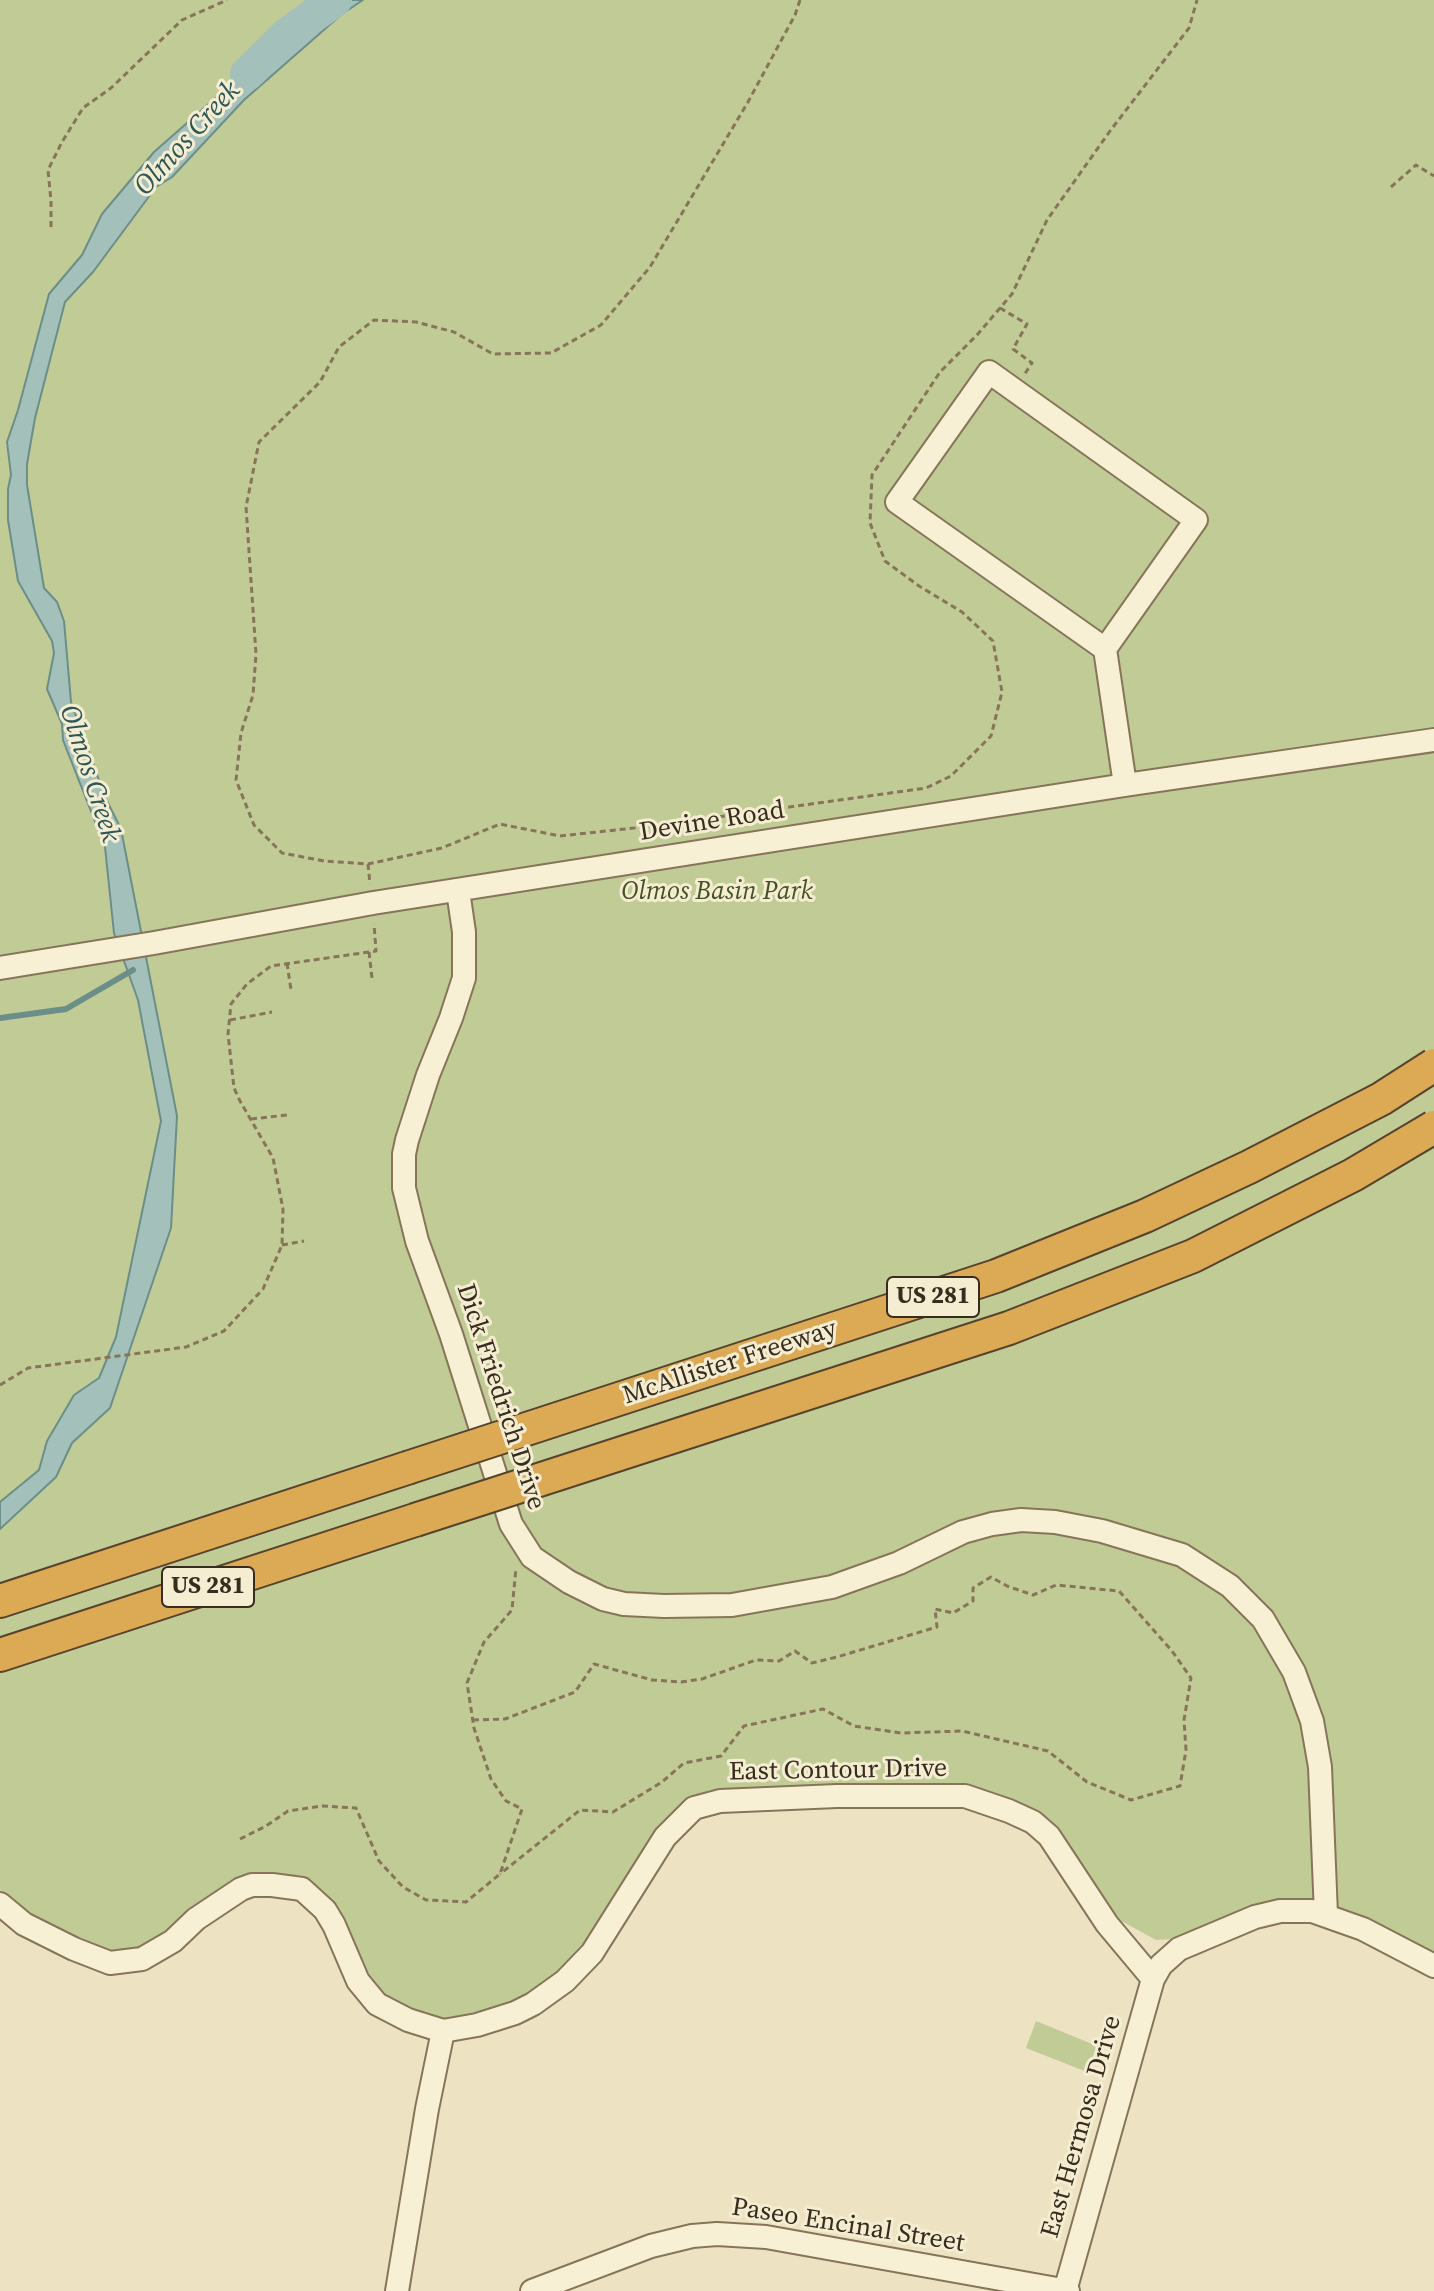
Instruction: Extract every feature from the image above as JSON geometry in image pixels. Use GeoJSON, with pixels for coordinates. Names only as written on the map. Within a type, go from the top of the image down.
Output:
{"type":"FeatureCollection","features":[{"type":"Feature","properties":{"kind":"highway","name":"McAllister Freeway"},"geometry":{"type":"LineString","coordinates":[[0,1601],[996,1276],[1145,1216],[1249,1167],[1381,1099],[1434,1065]]}},
{"type":"Feature","properties":{"kind":"highway","name":"McAllister Freeway"},"geometry":{"type":"LineString","coordinates":[[0,1655],[1023,1323],[1193,1256],[1353,1175],[1434,1127]]}},
{"type":"Feature","properties":{"kind":"street"},"geometry":{"type":"LineString","coordinates":[[1105,649],[897,502],[989,372],[1196,520],[1105,649],[1125,785]]}},
{"type":"Feature","properties":{"kind":"street","name":"Devine Road"},"geometry":{"type":"LineString","coordinates":[[0,968],[373,903],[1125,785],[1434,740]]}},
{"type":"Feature","properties":{"kind":"street","name":"Dick Friedrich Drive"},"geometry":{"type":"LineString","coordinates":[[458,891],[464,932],[464,978],[407,1140],[404,1188],[417,1241],[451,1334],[511,1524],[532,1557],[569,1582],[603,1599],[624,1604],[664,1606],[732,1605],[832,1587],[899,1563],[963,1532],[1021,1520],[1055,1522],[1102,1531],[1182,1555],[1230,1586],[1263,1619],[1294,1672],[1312,1721],[1320,1767],[1326,1915]]}},
{"type":"Feature","properties":{"kind":"street","name":"East Contour Drive"},"geometry":{"type":"LineString","coordinates":[[0,1904],[24,1924],[110,1963],[142,1959],[173,1941],[196,1919],[241,1889],[252,1885],[302,1889],[325,1910],[358,1981],[377,2004],[408,2020],[443,2031],[477,2025],[515,2013],[565,1981],[592,1953],[665,1837],[694,1808],[720,1801],[837,1796],[965,1796],[1033,1822],[1049,1836],[1107,1924],[1153,1979]]}},
{"type":"Feature","properties":{"kind":"street"},"geometry":{"type":"LineString","coordinates":[[1153,1979],[1161,1965],[1179,1949],[1255,1917],[1280,1911],[1312,1911],[1326,1915],[1363,1929],[1434,1966]]}},
{"type":"Feature","properties":{"kind":"street","name":"East Hermosa Drive"},"geometry":{"type":"LineString","coordinates":[[1066,2291],[1153,1979]]}},
{"type":"Feature","properties":{"kind":"street"},"geometry":{"type":"LineString","coordinates":[[397,2291],[443,2031]]}},
{"type":"Feature","properties":{"kind":"street","name":"Paseo Encinal Street"},"geometry":{"type":"LineString","coordinates":[[532,2291],[651,2246],[692,2236],[717,2234],[766,2237],[1066,2291]]}},
{"type":"Feature","properties":{"kind":"path"},"geometry":{"type":"LineString","coordinates":[[51,227],[48,170],[83,108],[111,88],[182,20],[227,0]]}},
{"type":"Feature","properties":{"kind":"path"},"geometry":{"type":"LineString","coordinates":[[800,0],[748,102],[650,267],[601,325],[551,353],[493,354],[454,332],[416,322],[374,320],[339,347],[320,382],[259,442],[246,507],[256,654],[253,695],[241,733],[236,780],[254,825],[282,853],[324,861],[368,864],[442,848],[500,824],[560,836],[575,835],[926,788],[951,776],[991,736],[1002,692],[993,641],[962,612],[885,561],[870,523],[872,475],[940,372],[1012,294],[1047,220],[1189,28],[1197,0]]}},
{"type":"Feature","properties":{"kind":"path"},"geometry":{"type":"LineString","coordinates":[[1391,187],[1416,165],[1434,176]]}},
{"type":"Feature","properties":{"kind":"path"},"geometry":{"type":"LineString","coordinates":[[1000,308],[1027,324],[1013,349],[1032,363],[1014,390]]}},
{"type":"Feature","properties":{"kind":"path"},"geometry":{"type":"LineString","coordinates":[[0,1385],[28,1368],[186,1347],[224,1331],[263,1289],[282,1245],[283,1209],[273,1158],[234,1088],[228,1034],[231,1004],[247,984],[271,966],[376,951],[373,903]]}},
{"type":"Feature","properties":{"kind":"path"},"geometry":{"type":"LineString","coordinates":[[369,952],[372,978]]}},
{"type":"Feature","properties":{"kind":"path"},"geometry":{"type":"LineString","coordinates":[[287,963],[291,990]]}},
{"type":"Feature","properties":{"kind":"path"},"geometry":{"type":"LineString","coordinates":[[230,1020],[272,1012]]}},
{"type":"Feature","properties":{"kind":"path"},"geometry":{"type":"LineString","coordinates":[[251,1119],[287,1115]]}},
{"type":"Feature","properties":{"kind":"path"},"geometry":{"type":"LineString","coordinates":[[282,1245],[304,1241]]}},
{"type":"Feature","properties":{"kind":"path"},"geometry":{"type":"LineString","coordinates":[[500,1874],[522,1809],[506,1801],[491,1779],[473,1720],[467,1683],[484,1642],[512,1610],[516,1570],[511,1524]]}},
{"type":"Feature","properties":{"kind":"path"},"geometry":{"type":"LineString","coordinates":[[240,1839],[288,1811],[322,1806],[356,1808],[379,1861],[403,1887],[426,1900],[466,1902],[580,1810],[613,1812],[662,1782],[684,1763],[721,1756],[744,1726],[823,1709],[854,1726],[901,1733],[962,1731],[1048,1751],[1087,1782],[1131,1800],[1180,1786],[1186,1750],[1184,1720],[1191,1678],[1172,1651],[1119,1591],[1056,1585],[1033,1595],[991,1577],[973,1588],[973,1601],[953,1613],[935,1609],[937,1627],[837,1657],[812,1663],[795,1651],[779,1661],[756,1660],[702,1679],[681,1682],[652,1680],[594,1664],[575,1692],[505,1719],[473,1720]]}},
{"type":"Feature","properties":{"kind":"green space","name":"Olmos Basin Park"},"geometry":{"type":"Polygon","coordinates":[[[0,0],[1434,0],[1434,1954],[1306,1900],[1174,1939],[1156,1940],[1112,1916],[1057,1828],[1037,1812],[942,1787],[796,1786],[716,1794],[602,1921],[546,1989],[497,2014],[445,2022],[381,1999],[303,1880],[270,1874],[247,1877],[225,1885],[142,1949],[113,1954],[78,1943],[18,1906],[0,1890],[0,0]]]}},
{"type":"Feature","properties":{"kind":"green space"},"geometry":{"type":"Polygon","coordinates":[[[1036,2021],[1097,2046],[1087,2072],[1026,2048],[1036,2021]]]}},
{"type":"Feature","properties":{"kind":"water"},"geometry":{"type":"Polygon","coordinates":[[[327,0],[363,0],[342,14],[244,100],[172,177],[156,187],[93,272],[65,302],[35,418],[27,464],[27,485],[44,588],[57,602],[64,621],[71,702],[105,797],[121,829],[177,1116],[171,1228],[110,1408],[72,1443],[56,1477],[0,1529],[0,1502],[39,1470],[47,1441],[74,1395],[99,1378],[116,1337],[161,1121],[138,1000],[114,933],[105,847],[63,740],[62,724],[47,689],[54,653],[52,641],[18,581],[8,520],[11,475],[7,442],[49,294],[82,255],[102,214],[154,152],[327,0]]]}},
{"type":"Feature","properties":{"kind":"waterway","name":"Olmos Creek"},"geometry":{"type":"LineString","coordinates":[[247,74],[289,33],[335,0]]}},
{"type":"Feature","properties":{"kind":"waterway"},"geometry":{"type":"LineString","coordinates":[[0,1018],[66,1009],[133,970]]}}]}
